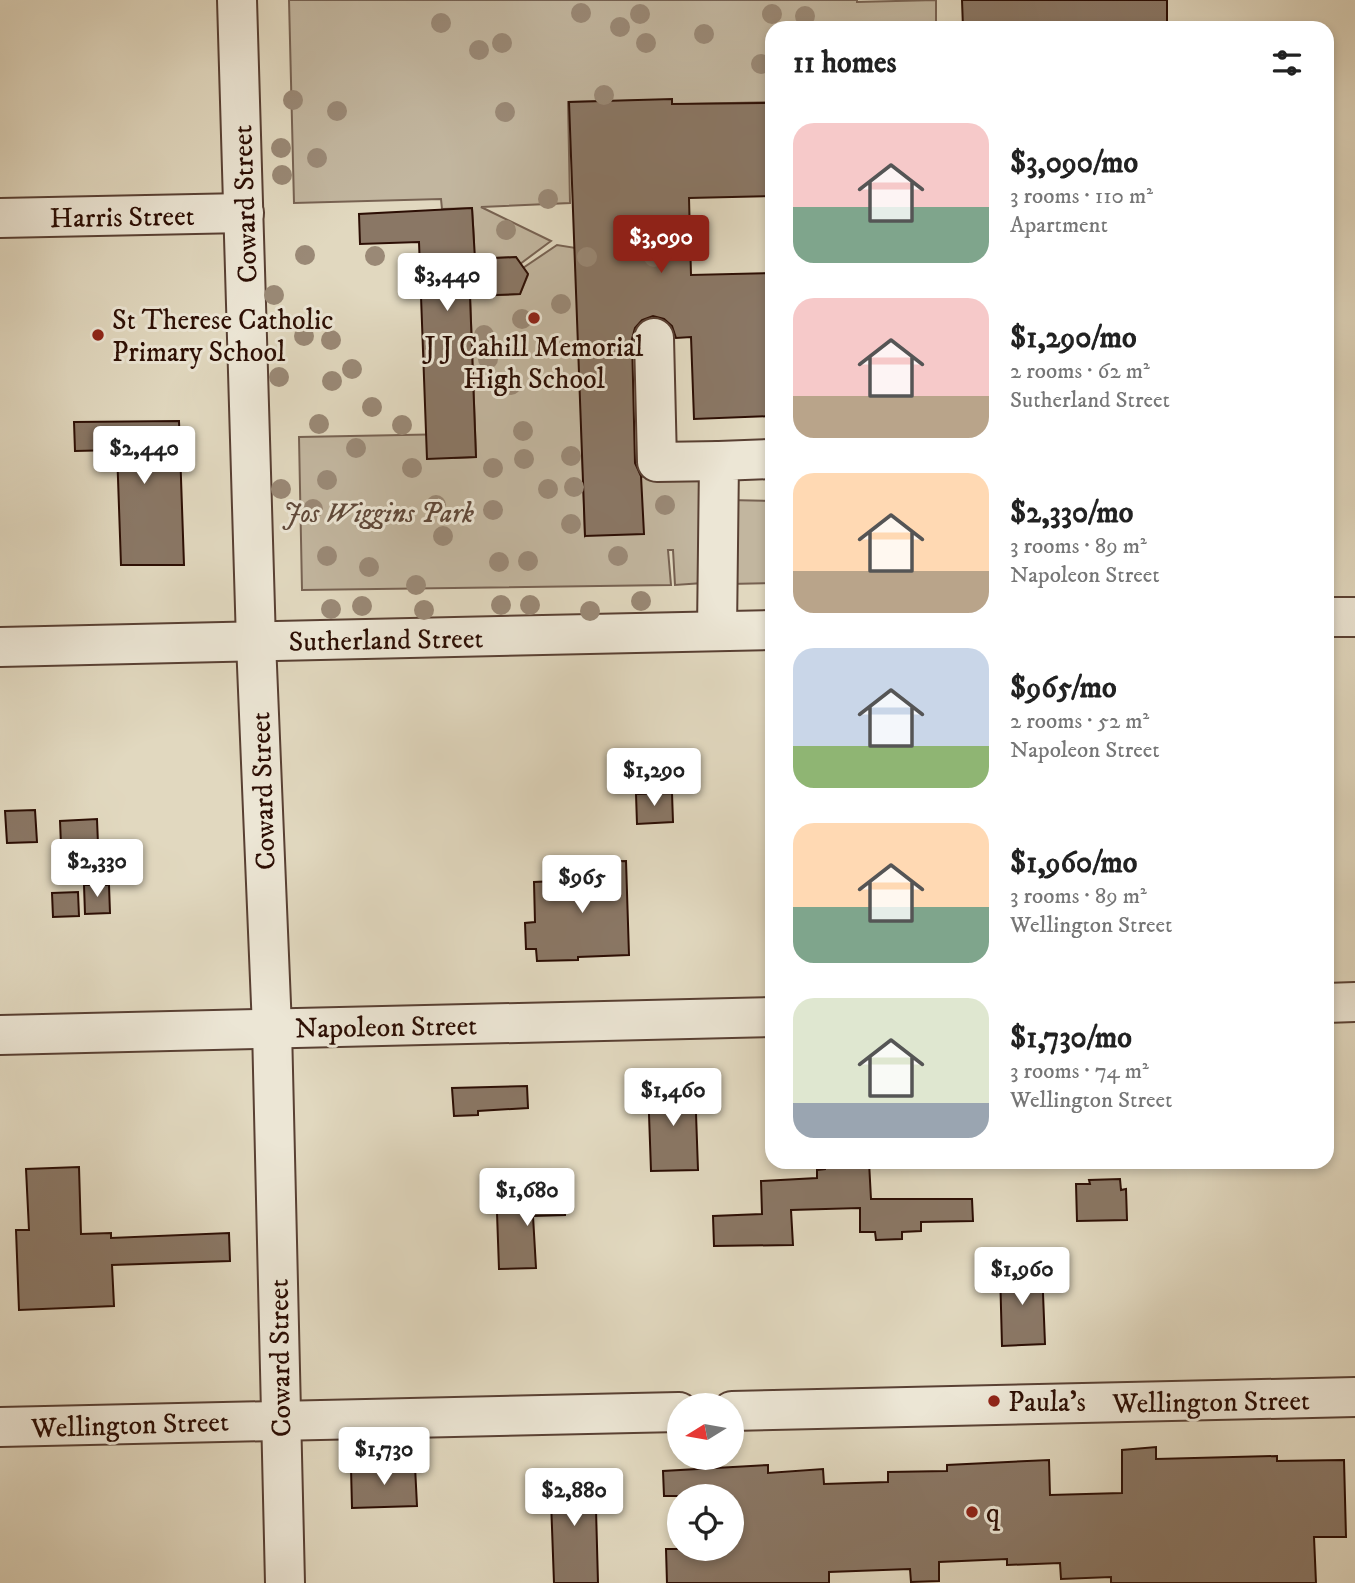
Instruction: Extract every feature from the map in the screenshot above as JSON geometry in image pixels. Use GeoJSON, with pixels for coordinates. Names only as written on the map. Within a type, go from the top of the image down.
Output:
{"type":"FeatureCollection","features":[{"type":"Feature","properties":{"kind":"street","name":"Coward Street"},"geometry":{"type":"LineString","coordinates":[[237,0],[256,642],[272,1028],[285,1583]]}},
{"type":"Feature","properties":{"kind":"street","name":"Harris Street"},"geometry":{"type":"LineString","coordinates":[[0,218],[244,213]]}},
{"type":"Feature","properties":{"kind":"street"},"geometry":{"type":"LineString","coordinates":[[654,338],[657,462],[765,459]]}},
{"type":"Feature","properties":{"kind":"street"},"geometry":{"type":"LineString","coordinates":[[717,631],[719,461]]}},
{"type":"Feature","properties":{"kind":"street"},"geometry":{"type":"LineString","coordinates":[[1334,617],[1355,617]]}},
{"type":"Feature","properties":{"kind":"street","name":"Sutherland Street"},"geometry":{"type":"LineString","coordinates":[[0,648],[765,630]]}},
{"type":"Feature","properties":{"kind":"street"},"geometry":{"type":"LineString","coordinates":[[1334,1003],[1355,1002]]}},
{"type":"Feature","properties":{"kind":"street","name":"Napoleon Street"},"geometry":{"type":"LineString","coordinates":[[0,1035],[765,1017]]}},
{"type":"Feature","properties":{"kind":"street","name":"Wellington Street"},"geometry":{"type":"LineString","coordinates":[[744,1411],[1355,1397]]}},
{"type":"Feature","properties":{"kind":"street","name":"Wellington Street"},"geometry":{"type":"LineString","coordinates":[[0,1427],[667,1412]]}},
{"type":"Feature","properties":{"kind":"green space","name":"Jos Wiggins Park"},"geometry":{"type":"Polygon","coordinates":[[[289,0],[936,0],[936,21],[765,21],[765,102],[688,104],[674,186],[672,100],[568,102],[570,203],[481,207],[551,241],[520,264],[516,257],[490,258],[486,277],[495,295],[520,294],[528,275],[523,268],[557,245],[576,248],[585,536],[641,477],[699,475],[703,583],[675,585],[673,550],[668,550],[671,585],[302,590],[299,437],[454,434],[455,458],[476,457],[468,240],[474,240],[472,208],[442,209],[441,199],[294,203],[289,0]]]}},
{"type":"Feature","properties":{"kind":"green space"},"geometry":{"type":"Polygon","coordinates":[[[728,500],[765,501],[765,583],[729,584],[728,500]]]}},
{"type":"Feature","properties":{"kind":"building"},"geometry":{"type":"Polygon","coordinates":[[[962,0],[1167,0],[1167,21],[963,21],[962,0]]]}},
{"type":"Feature","properties":{"kind":"building"},"geometry":{"type":"Polygon","coordinates":[[[672,99],[672,104],[765,103],[765,196],[689,198],[691,275],[765,273],[765,416],[694,419],[691,337],[676,338],[672,326],[664,319],[653,316],[642,320],[635,328],[632,339],[635,463],[641,476],[644,534],[585,536],[569,102],[672,99]]]}},
{"type":"Feature","properties":{"kind":"building"},"geometry":{"type":"Polygon","coordinates":[[[472,208],[475,259],[516,257],[528,274],[520,294],[470,296],[476,457],[427,459],[419,242],[360,244],[359,214],[472,208]]]}},
{"type":"Feature","properties":{"kind":"building"},"geometry":{"type":"Polygon","coordinates":[[[179,421],[184,565],[121,565],[117,450],[75,451],[74,422],[179,421]]]}},
{"type":"Feature","properties":{"kind":"building"},"geometry":{"type":"Polygon","coordinates":[[[672,793],[673,822],[637,824],[636,794],[672,793]]]}},
{"type":"Feature","properties":{"kind":"building"},"geometry":{"type":"Polygon","coordinates":[[[35,810],[37,842],[7,843],[5,811],[35,810]]]}},
{"type":"Feature","properties":{"kind":"building"},"geometry":{"type":"Polygon","coordinates":[[[97,819],[98,844],[61,845],[60,821],[97,819]]]}},
{"type":"Feature","properties":{"kind":"building"},"geometry":{"type":"Polygon","coordinates":[[[626,861],[629,955],[537,961],[536,949],[526,949],[525,923],[535,922],[534,882],[583,880],[583,862],[626,861]]]}},
{"type":"Feature","properties":{"kind":"building"},"geometry":{"type":"Polygon","coordinates":[[[84,885],[109,885],[110,913],[85,914],[84,885]]]}},
{"type":"Feature","properties":{"kind":"building"},"geometry":{"type":"Polygon","coordinates":[[[78,892],[79,916],[53,917],[52,893],[78,892]]]}},
{"type":"Feature","properties":{"kind":"building"},"geometry":{"type":"Polygon","coordinates":[[[695,1085],[698,1170],[651,1171],[648,1086],[695,1085]]]}},
{"type":"Feature","properties":{"kind":"building"},"geometry":{"type":"Polygon","coordinates":[[[527,1086],[528,1108],[478,1111],[478,1115],[454,1116],[452,1088],[527,1086]]]}},
{"type":"Feature","properties":{"kind":"building"},"geometry":{"type":"Polygon","coordinates":[[[79,1167],[81,1234],[111,1233],[111,1238],[229,1233],[230,1261],[112,1265],[114,1306],[19,1310],[16,1230],[29,1230],[26,1169],[79,1167]]]}},
{"type":"Feature","properties":{"kind":"building"},"geometry":{"type":"Polygon","coordinates":[[[869,1169],[871,1199],[972,1199],[973,1221],[921,1222],[921,1231],[902,1232],[902,1239],[876,1240],[875,1232],[860,1232],[860,1208],[791,1210],[793,1245],[714,1246],[713,1216],[762,1214],[761,1181],[817,1178],[817,1170],[869,1169]]]}},
{"type":"Feature","properties":{"kind":"building"},"geometry":{"type":"Polygon","coordinates":[[[1120,1179],[1121,1190],[1126,1189],[1127,1220],[1077,1221],[1076,1184],[1090,1184],[1089,1180],[1120,1179]]]}},
{"type":"Feature","properties":{"kind":"building"},"geometry":{"type":"Polygon","coordinates":[[[564,1185],[565,1215],[533,1216],[536,1268],[499,1269],[497,1213],[533,1211],[532,1186],[564,1185]]]}},
{"type":"Feature","properties":{"kind":"building"},"geometry":{"type":"Polygon","coordinates":[[[1042,1268],[1045,1344],[1002,1346],[1000,1270],[1042,1268]]]}},
{"type":"Feature","properties":{"kind":"building"},"geometry":{"type":"Polygon","coordinates":[[[1156,1447],[1156,1459],[1277,1456],[1277,1461],[1344,1460],[1346,1537],[1314,1537],[1316,1583],[1111,1583],[1111,1577],[1061,1579],[1060,1563],[1007,1565],[1007,1559],[939,1562],[939,1581],[911,1582],[910,1569],[829,1572],[829,1583],[667,1583],[666,1549],[667,1561],[744,1561],[744,1484],[667,1484],[667,1496],[664,1496],[663,1471],[744,1470],[744,1466],[768,1465],[768,1473],[823,1469],[824,1484],[888,1482],[888,1472],[947,1471],[947,1465],[1049,1460],[1050,1495],[1122,1493],[1122,1450],[1156,1447]]]}},
{"type":"Feature","properties":{"kind":"building"},"geometry":{"type":"Polygon","coordinates":[[[415,1466],[417,1506],[352,1508],[351,1468],[415,1466]]]}},
{"type":"Feature","properties":{"kind":"building"},"geometry":{"type":"Polygon","coordinates":[[[595,1472],[598,1583],[554,1583],[550,1473],[595,1472]]]}},
{"type":"Feature","properties":{"kind":"place","name":"J J Cahill Memorial High School"},"geometry":{"type":"Point","coordinates":[534,318]}},
{"type":"Feature","properties":{"kind":"place","name":"St Therese Catholic Primary School"},"geometry":{"type":"Point","coordinates":[98,335]}},
{"type":"Feature","properties":{"kind":"place","name":"Paula's"},"geometry":{"type":"Point","coordinates":[994,1401]}},
{"type":"Feature","properties":{"kind":"place","name":"q"},"geometry":{"type":"Point","coordinates":[972,1512]}}]}
